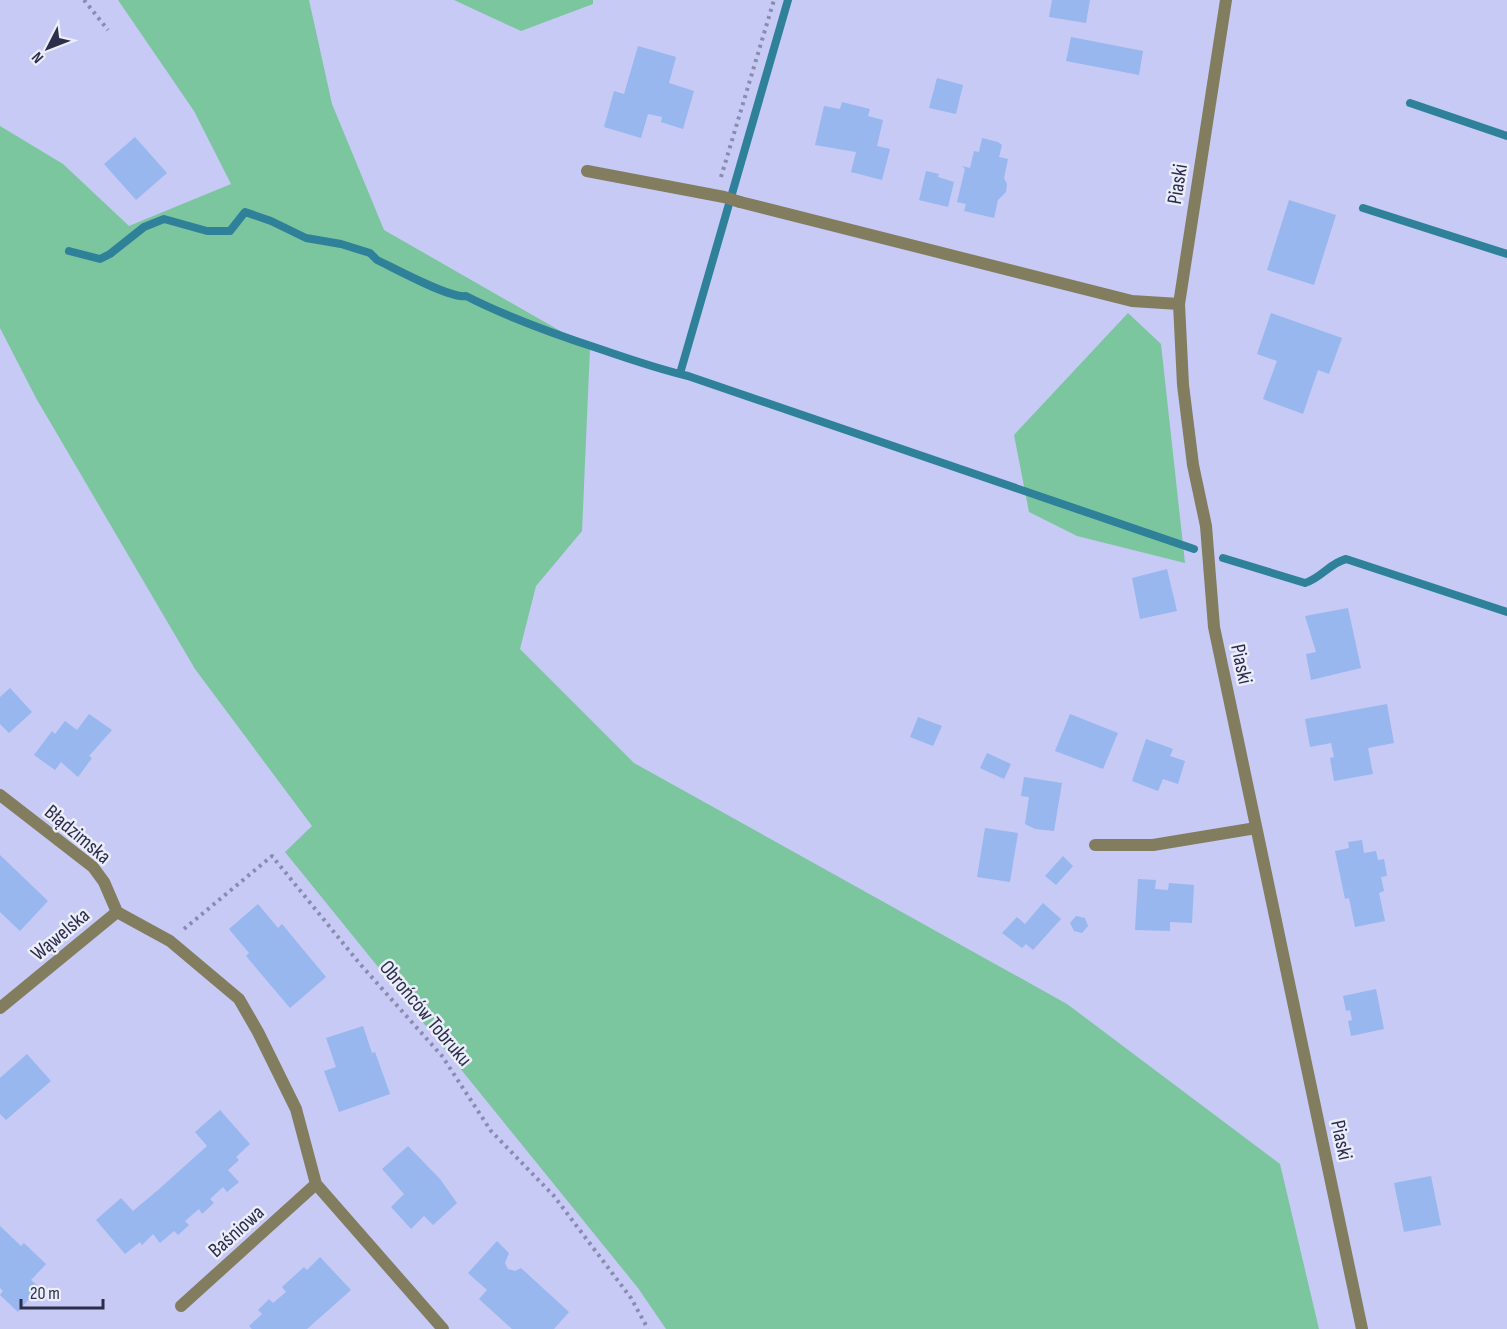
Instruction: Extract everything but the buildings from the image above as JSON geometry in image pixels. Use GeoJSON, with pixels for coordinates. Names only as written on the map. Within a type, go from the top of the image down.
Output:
{"type":"FeatureCollection","features":[{"type":"Feature","properties":{"kind":"street","name":"Piaski"},"geometry":{"type":"LineString","coordinates":[[1227,0],[1179,304],[1183,385],[1193,465],[1206,525],[1214,627],[1362,1329]]}},
{"type":"Feature","properties":{"kind":"street"},"geometry":{"type":"LineString","coordinates":[[587,171],[719,196],[1132,301],[1179,304]]}},
{"type":"Feature","properties":{"kind":"street","name":"Błądzimska"},"geometry":{"type":"LineString","coordinates":[[0,795],[93,867],[104,882],[117,912]]}},
{"type":"Feature","properties":{"kind":"street"},"geometry":{"type":"LineString","coordinates":[[1095,845],[1153,845],[1256,828]]}},
{"type":"Feature","properties":{"kind":"street"},"geometry":{"type":"LineString","coordinates":[[117,912],[170,940],[239,999],[296,1109],[316,1184],[442,1329]]}},
{"type":"Feature","properties":{"kind":"street","name":"Wąwelska"},"geometry":{"type":"LineString","coordinates":[[0,1008],[117,912]]}},
{"type":"Feature","properties":{"kind":"street","name":"Baśniowa"},"geometry":{"type":"LineString","coordinates":[[181,1306],[316,1184]]}},
{"type":"Feature","properties":{"kind":"path"},"geometry":{"type":"LineString","coordinates":[[84,0],[108,30]]}},
{"type":"Feature","properties":{"kind":"path"},"geometry":{"type":"LineString","coordinates":[[719,196],[774,0]]}},
{"type":"Feature","properties":{"kind":"path","name":"Obrońców Tobruku"},"geometry":{"type":"LineString","coordinates":[[170,940],[272,856],[360,964],[442,1056],[491,1131],[554,1196],[632,1298],[648,1329]]}},
{"type":"Feature","properties":{"kind":"green space"},"geometry":{"type":"Polygon","coordinates":[[[118,0],[309,0],[332,104],[384,230],[590,348],[582,531],[536,586],[520,649],[634,763],[1067,1004],[1280,1164],[1319,1329],[666,1329],[638,1288],[285,852],[312,826],[195,669],[36,398],[0,328],[0,126],[63,164],[129,226],[231,184],[194,111],[118,0]]]}},
{"type":"Feature","properties":{"kind":"green space"},"geometry":{"type":"Polygon","coordinates":[[[454,0],[593,0],[593,4],[521,31],[454,0]]]}},
{"type":"Feature","properties":{"kind":"green space"},"geometry":{"type":"Polygon","coordinates":[[[1128,313],[1161,344],[1185,563],[1077,536],[1029,512],[1014,435],[1128,313]]]}},
{"type":"Feature","properties":{"kind":"waterway"},"geometry":{"type":"LineString","coordinates":[[681,370],[788,0]]}},
{"type":"Feature","properties":{"kind":"waterway"},"geometry":{"type":"LineString","coordinates":[[1410,103],[1507,136]]}},
{"type":"Feature","properties":{"kind":"waterway"},"geometry":{"type":"LineString","coordinates":[[1363,208],[1507,254]]}},
{"type":"Feature","properties":{"kind":"waterway"},"geometry":{"type":"LineString","coordinates":[[69,251],[100,259],[110,254],[144,227],[164,219],[207,231],[230,231],[245,212],[271,221],[306,238],[341,244],[370,253],[377,260],[435,288],[458,296],[466,296],[566,337],[644,364],[688,376],[1194,549]]}},
{"type":"Feature","properties":{"kind":"waterway"},"geometry":{"type":"LineString","coordinates":[[1223,558],[1305,583],[1346,559],[1507,612]]}}]}
